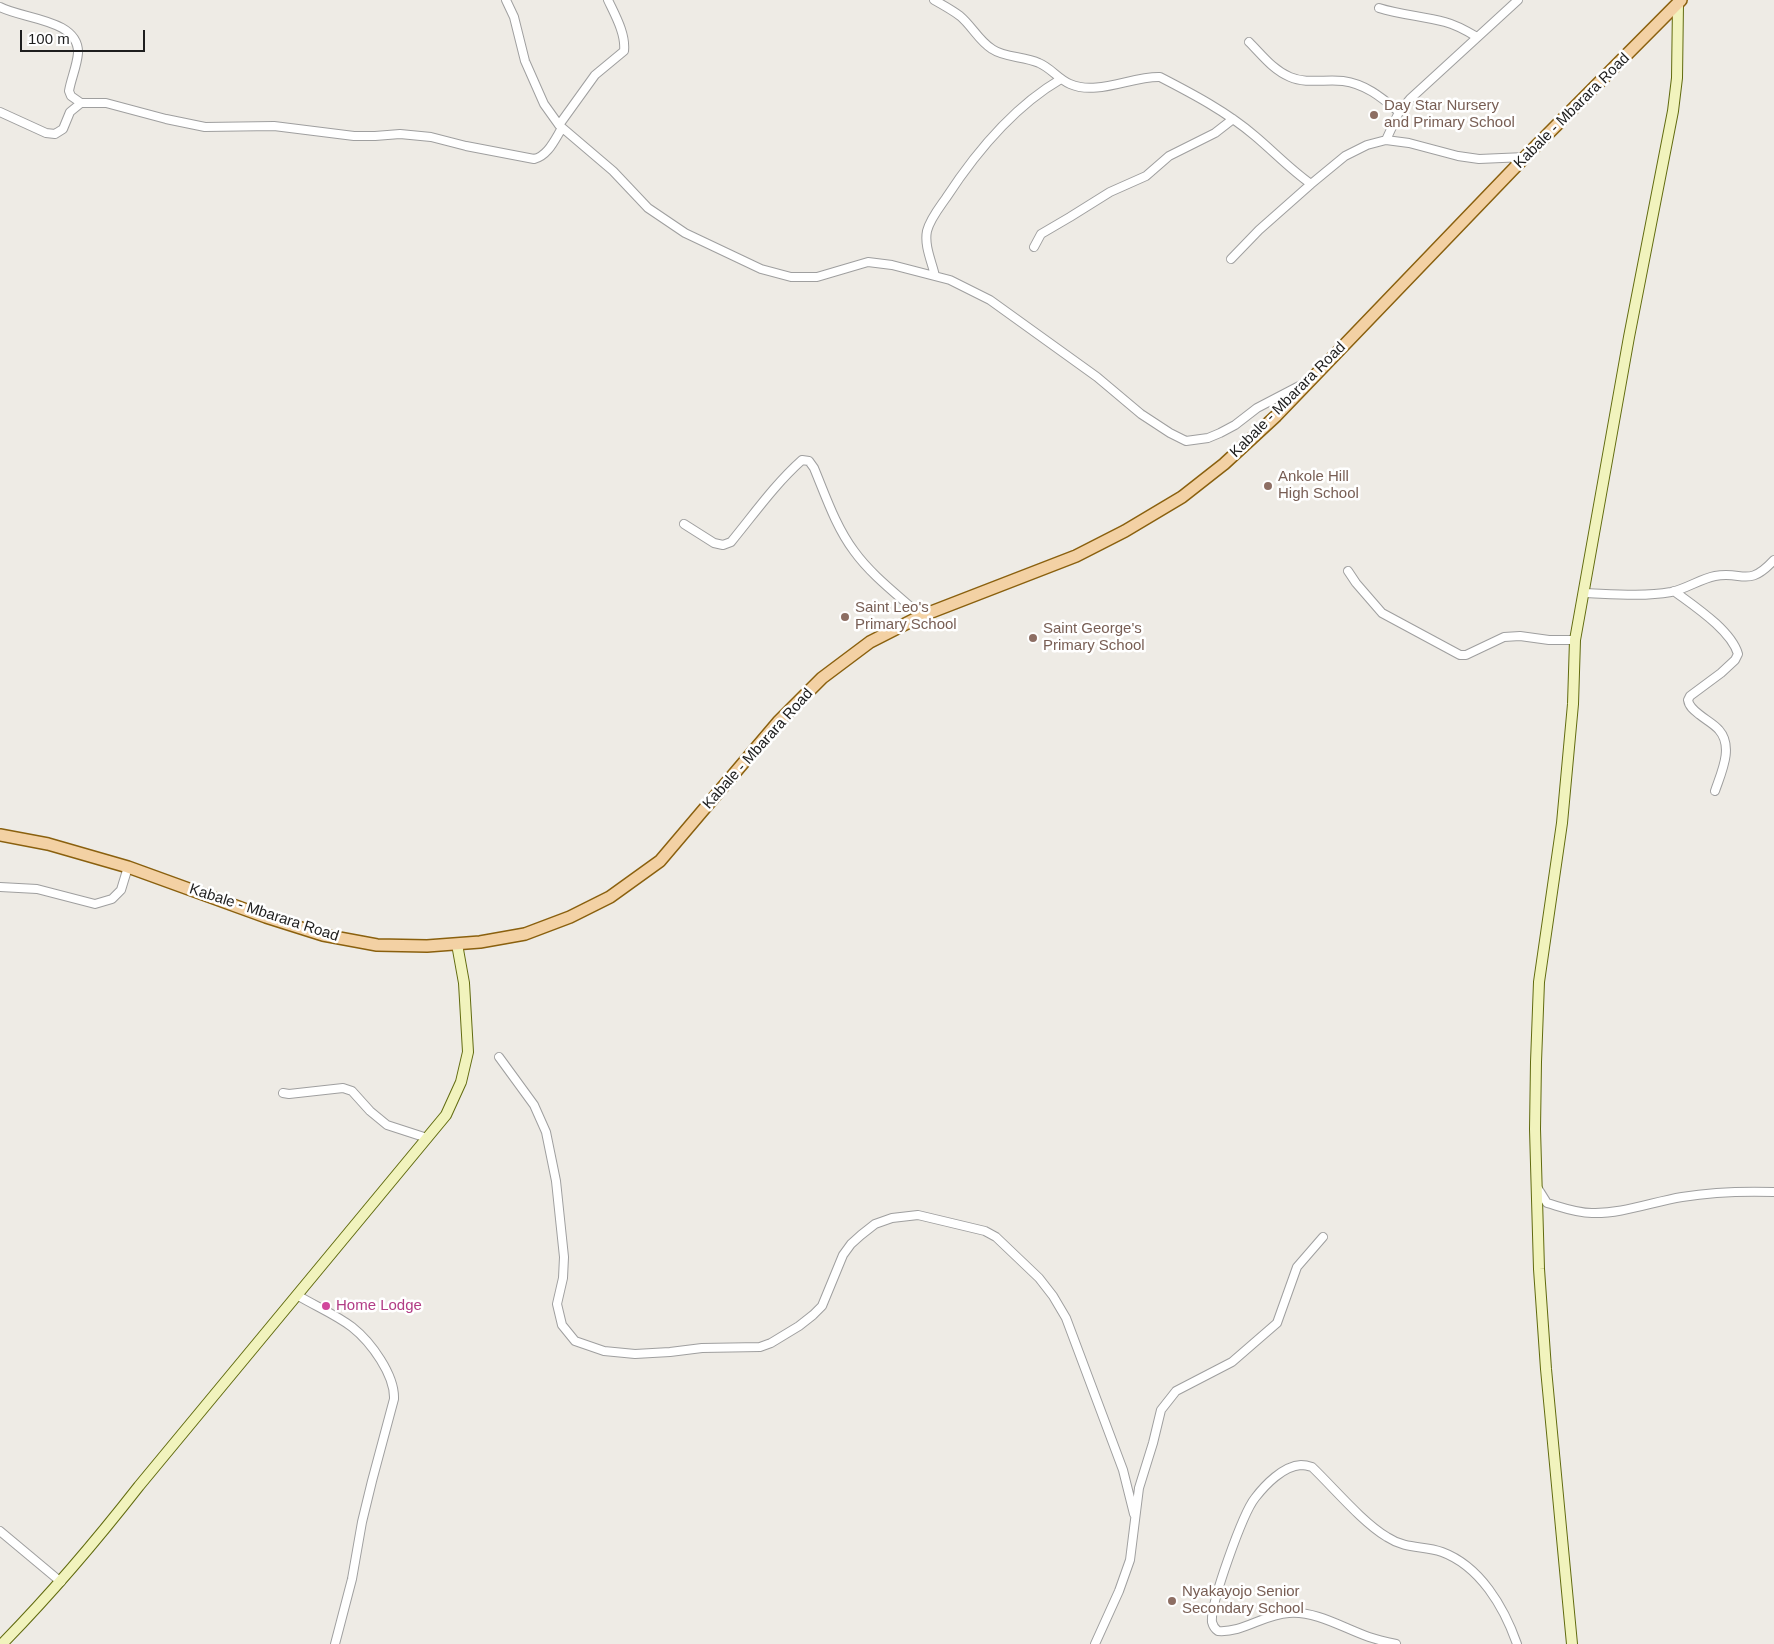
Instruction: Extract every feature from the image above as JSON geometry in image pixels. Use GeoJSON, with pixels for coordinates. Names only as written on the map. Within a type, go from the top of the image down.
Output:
{"type":"FeatureCollection","features":[{"type":"Feature","properties":{"kind":"main road","name":"Kabale - Mbarara Road"},"geometry":{"type":"LineString","coordinates":[[0,835],[48,844],[128,867],[266,917],[323,935],[377,945],[427,946],[457,944],[525,934],[570,917],[610,897],[660,861],[778,722],[822,678],[870,642],[921,616],[1076,556],[1134,526],[1182,497],[1224,464],[1259,433],[1679,2]]}},
{"type":"Feature","properties":{"kind":"main road"},"geometry":{"type":"LineString","coordinates":[[1572,1644],[1546,1369],[1539,1269],[1536,1062],[1539,982],[1562,822],[1573,704],[1575,640],[1629,337],[1673,111],[1679,2]]}},
{"type":"Feature","properties":{"kind":"main road"},"geometry":{"type":"LineString","coordinates":[[2,1644],[61,1582],[446,1116],[461,1082],[468,1052],[464,983],[457,944]]}},
{"type":"Feature","properties":{"kind":"street"},"geometry":{"type":"LineString","coordinates":[[506,0],[514,17],[525,61],[544,104],[561,126],[612,171],[648,208],[685,233],[761,269],[791,277],[817,277],[868,262],[892,265],[950,280],[990,300],[1096,377],[1141,414],[1186,441],[1208,438],[1220,433],[1235,425],[1257,408],[1307,382]]}},
{"type":"Feature","properties":{"kind":"street"},"geometry":{"type":"LineString","coordinates":[[0,7],[24,16],[44,19],[62,28],[74,38],[78,54],[69,91],[71,96],[81,103],[106,103],[205,127],[274,126],[354,136],[400,134],[432,137],[466,146],[534,158],[540,157],[545,153],[595,75],[624,51],[625,45],[622,35],[608,0]]}},
{"type":"Feature","properties":{"kind":"street"},"geometry":{"type":"LineString","coordinates":[[934,0],[961,17],[983,42],[993,50],[1003,55],[1025,58],[1040,63],[1072,85],[1090,87],[1160,77],[1233,119],[1256,136],[1272,153],[1311,184]]}},
{"type":"Feature","properties":{"kind":"street"},"geometry":{"type":"LineString","coordinates":[[1386,140],[1399,112],[1426,83],[1518,0]]}},
{"type":"Feature","properties":{"kind":"street"},"geometry":{"type":"LineString","coordinates":[[1379,8],[1446,22],[1463,29],[1477,38]]}},
{"type":"Feature","properties":{"kind":"street"},"geometry":{"type":"LineString","coordinates":[[1249,42],[1277,70],[1291,78],[1344,81],[1361,85],[1373,91],[1399,112]]}},
{"type":"Feature","properties":{"kind":"street"},"geometry":{"type":"LineString","coordinates":[[935,276],[927,244],[927,232],[932,219],[967,166],[984,146],[1029,101],[1061,79]]}},
{"type":"Feature","properties":{"kind":"street"},"geometry":{"type":"LineString","coordinates":[[0,112],[46,133],[55,134],[63,129],[70,112],[81,103]]}},
{"type":"Feature","properties":{"kind":"street"},"geometry":{"type":"LineString","coordinates":[[1034,247],[1041,234],[1110,192],[1146,176],[1169,156],[1215,133],[1233,119]]}},
{"type":"Feature","properties":{"kind":"street"},"geometry":{"type":"LineString","coordinates":[[1231,259],[1259,230],[1311,184],[1345,156],[1367,145],[1386,140],[1409,143],[1458,156],[1480,159],[1525,158]]}},
{"type":"Feature","properties":{"kind":"street"},"geometry":{"type":"LineString","coordinates":[[684,524],[714,543],[723,545],[732,542],[770,493],[802,460],[809,461],[814,468],[840,528],[854,552],[871,571],[921,616]]}},
{"type":"Feature","properties":{"kind":"street"},"geometry":{"type":"LineString","coordinates":[[1583,593],[1638,595],[1674,591],[1712,577],[1725,575],[1742,578],[1753,576],[1761,572],[1774,560]]}},
{"type":"Feature","properties":{"kind":"street"},"geometry":{"type":"LineString","coordinates":[[1348,571],[1382,613],[1460,655],[1466,655],[1504,637],[1520,636],[1549,640],[1575,640]]}},
{"type":"Feature","properties":{"kind":"street"},"geometry":{"type":"LineString","coordinates":[[1674,591],[1720,629],[1732,641],[1738,654],[1729,666],[1690,696],[1688,700],[1691,708],[1718,730],[1723,737],[1726,749],[1724,765],[1715,791]]}},
{"type":"Feature","properties":{"kind":"street"},"geometry":{"type":"LineString","coordinates":[[0,887],[37,888],[95,904],[112,900],[121,890],[128,867]]}},
{"type":"Feature","properties":{"kind":"street"},"geometry":{"type":"LineString","coordinates":[[500,1057],[534,1106],[546,1132],[556,1181],[564,1257],[563,1278],[557,1304],[562,1325],[575,1341],[604,1351],[635,1354],[702,1348],[760,1347],[771,1343],[800,1326],[822,1306],[843,1255],[850,1244],[875,1224],[892,1218],[918,1215],[985,1231],[996,1237],[1039,1278],[1053,1296],[1066,1318],[1123,1470],[1134,1514]]}},
{"type":"Feature","properties":{"kind":"street"},"geometry":{"type":"LineString","coordinates":[[283,1092],[289,1094],[343,1088],[352,1091],[386,1125],[427,1138]]}},
{"type":"Feature","properties":{"kind":"street"},"geometry":{"type":"LineString","coordinates":[[1537,1187],[1547,1204],[1582,1213],[1594,1214],[1685,1196],[1727,1192],[1774,1192]]}},
{"type":"Feature","properties":{"kind":"street"},"geometry":{"type":"LineString","coordinates":[[1095,1644],[1120,1591],[1130,1560],[1134,1514],[1139,1488],[1161,1410],[1176,1391],[1232,1362],[1277,1323],[1297,1267],[1323,1237]]}},
{"type":"Feature","properties":{"kind":"street"},"geometry":{"type":"LineString","coordinates":[[297,1295],[343,1321],[359,1333],[385,1369],[394,1390],[394,1399],[370,1489],[352,1579],[335,1644]]}},
{"type":"Feature","properties":{"kind":"street"},"geometry":{"type":"LineString","coordinates":[[1396,1644],[1302,1613],[1278,1614],[1232,1631],[1218,1631],[1214,1628],[1212,1622],[1213,1611],[1224,1572],[1246,1514],[1254,1499],[1262,1490],[1286,1470],[1300,1465],[1312,1467],[1369,1524],[1387,1537],[1406,1546],[1441,1552],[1465,1564],[1485,1584],[1499,1606],[1517,1644]]}},
{"type":"Feature","properties":{"kind":"street"},"geometry":{"type":"LineString","coordinates":[[0,1531],[61,1582]]}},
{"type":"Feature","properties":{"kind":"place","name":"Day Star Nursery and Primary School"},"geometry":{"type":"Point","coordinates":[1374,115]}},
{"type":"Feature","properties":{"kind":"place","name":"Ankole Hill High School"},"geometry":{"type":"Point","coordinates":[1268,486]}},
{"type":"Feature","properties":{"kind":"place","name":"Saint Leo's Primary School"},"geometry":{"type":"Point","coordinates":[845,617]}},
{"type":"Feature","properties":{"kind":"place","name":"Saint George's Primary School"},"geometry":{"type":"Point","coordinates":[1033,638]}},
{"type":"Feature","properties":{"kind":"place","name":"Home Lodge"},"geometry":{"type":"Point","coordinates":[326,1306]}},
{"type":"Feature","properties":{"kind":"place","name":"Nyakayojo Senior Secondary School"},"geometry":{"type":"Point","coordinates":[1172,1601]}}]}
